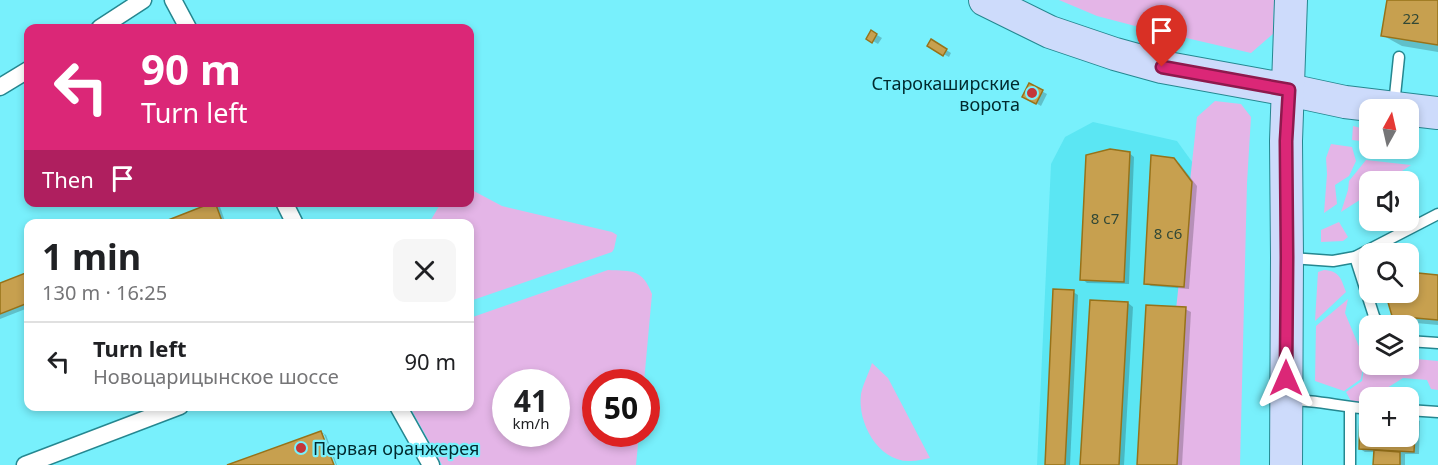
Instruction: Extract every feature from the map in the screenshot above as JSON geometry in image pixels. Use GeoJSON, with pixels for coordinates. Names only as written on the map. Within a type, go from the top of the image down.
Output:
{"type":"FeatureCollection","features":[{"type":"Feature","properties":{"kind":"main road"},"geometry":{"type":"LineString","coordinates":[[985,0],[1050,32],[1115,54],[1162,67],[1359,104]]}},
{"type":"Feature","properties":{"kind":"main road"},"geometry":{"type":"LineString","coordinates":[[1286,465],[1286,141],[1291,0]]}},
{"type":"Feature","properties":{"kind":"main road"},"geometry":{"type":"LineString","coordinates":[[1419,110],[1438,112]]}},
{"type":"Feature","properties":{"kind":"street"},"geometry":{"type":"LineString","coordinates":[[106,24],[143,0]]}},
{"type":"Feature","properties":{"kind":"street"},"geometry":{"type":"LineString","coordinates":[[173,0],[186,24]]}},
{"type":"Feature","properties":{"kind":"street"},"geometry":{"type":"LineString","coordinates":[[0,87],[24,72]]}},
{"type":"Feature","properties":{"kind":"street"},"geometry":{"type":"LineString","coordinates":[[25,465],[167,411]]}},
{"type":"Feature","properties":{"kind":"street"},"geometry":{"type":"LineString","coordinates":[[401,411],[431,465]]}},
{"type":"Feature","properties":{"kind":"lane"},"geometry":{"type":"LineString","coordinates":[[1395,99],[1399,57]]}},
{"type":"Feature","properties":{"kind":"lane"},"geometry":{"type":"LineString","coordinates":[[1287,257],[1333,261],[1355,257],[1438,214]]}},
{"type":"Feature","properties":{"kind":"lane"},"geometry":{"type":"LineString","coordinates":[[1355,257],[1374,315]]}},
{"type":"Feature","properties":{"kind":"lane"},"geometry":{"type":"LineString","coordinates":[[1419,342],[1438,344]]}},
{"type":"Feature","properties":{"kind":"lane"},"geometry":{"type":"LineString","coordinates":[[1286,400],[1309,400],[1359,408]]}},
{"type":"Feature","properties":{"kind":"lane"},"geometry":{"type":"LineString","coordinates":[[1350,408],[1350,465]]}},
{"type":"Feature","properties":{"kind":"lane"},"geometry":{"type":"LineString","coordinates":[[1419,411],[1438,412]]}},
{"type":"Feature","properties":{"kind":"shaded area"},"geometry":{"type":"Polygon","coordinates":[[[1059,0],[1274,0],[1273,34],[1251,53],[1097,16],[1059,0]]]}},
{"type":"Feature","properties":{"kind":"shaded area"},"geometry":{"type":"Polygon","coordinates":[[[1215,101],[1241,104],[1251,117],[1247,183],[1240,465],[1159,465],[1197,117],[1215,101]]]}},
{"type":"Feature","properties":{"kind":"shaded area"},"geometry":{"type":"Polygon","coordinates":[[[1093,122],[1177,141],[1208,184],[1216,465],[1037,465],[1051,164],[1065,137],[1093,122]]]}},
{"type":"Feature","properties":{"kind":"shaded area"},"geometry":{"type":"Polygon","coordinates":[[[1353,126],[1359,128],[1359,141],[1352,140],[1353,126]]]}},
{"type":"Feature","properties":{"kind":"shaded area"},"geometry":{"type":"Polygon","coordinates":[[[1331,144],[1352,147],[1356,161],[1349,176],[1335,185],[1337,204],[1324,213],[1326,158],[1331,144]]]}},
{"type":"Feature","properties":{"kind":"shaded area"},"geometry":{"type":"Polygon","coordinates":[[[1366,160],[1411,165],[1402,171],[1359,171],[1359,200],[1341,212],[1349,181],[1366,160]]]}},
{"type":"Feature","properties":{"kind":"shaded area"},"geometry":{"type":"Polygon","coordinates":[[[474,191],[502,206],[617,235],[612,252],[474,300],[474,219],[431,219],[439,207],[474,207],[474,191]]]}},
{"type":"Feature","properties":{"kind":"shaded area"},"geometry":{"type":"Polygon","coordinates":[[[1339,222],[1348,237],[1343,241],[1321,242],[1321,230],[1339,222]]]}},
{"type":"Feature","properties":{"kind":"shaded area"},"geometry":{"type":"Polygon","coordinates":[[[608,270],[630,271],[644,280],[652,294],[645,369],[582,369],[582,447],[638,447],[636,465],[442,465],[412,411],[474,411],[474,317],[608,270]]]}},
{"type":"Feature","properties":{"kind":"shaded area"},"geometry":{"type":"Polygon","coordinates":[[[1324,270],[1337,274],[1346,292],[1315,321],[1318,272],[1324,270]]]}},
{"type":"Feature","properties":{"kind":"shaded area"},"geometry":{"type":"Polygon","coordinates":[[[1348,299],[1345,313],[1359,347],[1359,375],[1362,375],[1361,379],[1344,391],[1315,381],[1316,326],[1348,299]]]}},
{"type":"Feature","properties":{"kind":"shaded area"},"geometry":{"type":"Polygon","coordinates":[[[1419,359],[1438,361],[1438,390],[1431,389],[1427,380],[1403,378],[1389,387],[1359,387],[1359,403],[1352,403],[1346,392],[1362,381],[1363,375],[1419,375],[1419,359]]]}},
{"type":"Feature","properties":{"kind":"shaded area"},"geometry":{"type":"Polygon","coordinates":[[[872,363],[888,378],[930,458],[913,461],[900,460],[880,448],[873,439],[863,417],[861,405],[862,390],[872,363]]]}},
{"type":"Feature","properties":{"kind":"building"},"geometry":{"type":"Polygon","coordinates":[[[1387,0],[1438,0],[1438,45],[1381,36],[1387,0]]]}},
{"type":"Feature","properties":{"kind":"building"},"geometry":{"type":"Polygon","coordinates":[[[871,30],[877,34],[872,43],[866,39],[871,30]]]}},
{"type":"Feature","properties":{"kind":"building"},"geometry":{"type":"Polygon","coordinates":[[[931,39],[947,49],[943,56],[927,46],[931,39]]]}},
{"type":"Feature","properties":{"kind":"building","name":"Старокаширские ворота"},"geometry":{"type":"Polygon","coordinates":[[[1029,83],[1043,90],[1036,104],[1022,97],[1029,83]]]}},
{"type":"Feature","properties":{"kind":"building"},"geometry":{"type":"Polygon","coordinates":[[[1110,149],[1130,152],[1124,282],[1080,280],[1086,155],[1110,149]]]}},
{"type":"Feature","properties":{"kind":"building"},"geometry":{"type":"Polygon","coordinates":[[[1151,155],[1174,158],[1192,182],[1184,287],[1144,284],[1151,155]]]}},
{"type":"Feature","properties":{"kind":"building"},"geometry":{"type":"Polygon","coordinates":[[[201,207],[217,207],[221,219],[171,219],[201,207]]]}},
{"type":"Feature","properties":{"kind":"building"},"geometry":{"type":"Polygon","coordinates":[[[1419,273],[1438,275],[1438,320],[1419,318],[1419,315],[1392,315],[1388,303],[1419,303],[1419,273]]]}},
{"type":"Feature","properties":{"kind":"building"},"geometry":{"type":"Polygon","coordinates":[[[24,274],[24,305],[0,314],[0,283],[24,274]]]}},
{"type":"Feature","properties":{"kind":"building"},"geometry":{"type":"Polygon","coordinates":[[[1053,289],[1074,290],[1065,465],[1045,465],[1053,289]]]}},
{"type":"Feature","properties":{"kind":"building"},"geometry":{"type":"Polygon","coordinates":[[[1090,300],[1128,302],[1119,465],[1080,465],[1090,300]]]}},
{"type":"Feature","properties":{"kind":"building"},"geometry":{"type":"Polygon","coordinates":[[[1146,305],[1186,307],[1177,465],[1137,465],[1146,305]]]}},
{"type":"Feature","properties":{"kind":"building","name":"Первая оранжерея"},"geometry":{"type":"Polygon","coordinates":[[[321,431],[334,465],[227,465],[321,431]]]}},
{"type":"Feature","properties":{"kind":"building"},"geometry":{"type":"Polygon","coordinates":[[[1359,447],[1414,447],[1414,452],[1359,449],[1359,447]]]}},
{"type":"Feature","properties":{"kind":"building"},"geometry":{"type":"Polygon","coordinates":[[[1374,450],[1400,452],[1400,465],[1373,465],[1374,450]]]}},
{"type":"Feature","properties":{"kind":"place","name":"Старокаширские ворота"},"geometry":{"type":"Point","coordinates":[1032,93]}},
{"type":"Feature","properties":{"kind":"place","name":"Первая оранжерея"},"geometry":{"type":"Point","coordinates":[301,448]}},
{"type":"Feature","properties":{"kind":"route"},"geometry":{"type":"LineString","coordinates":[[1162,67],[1289,90],[1286,141],[1286,378]]}}]}
